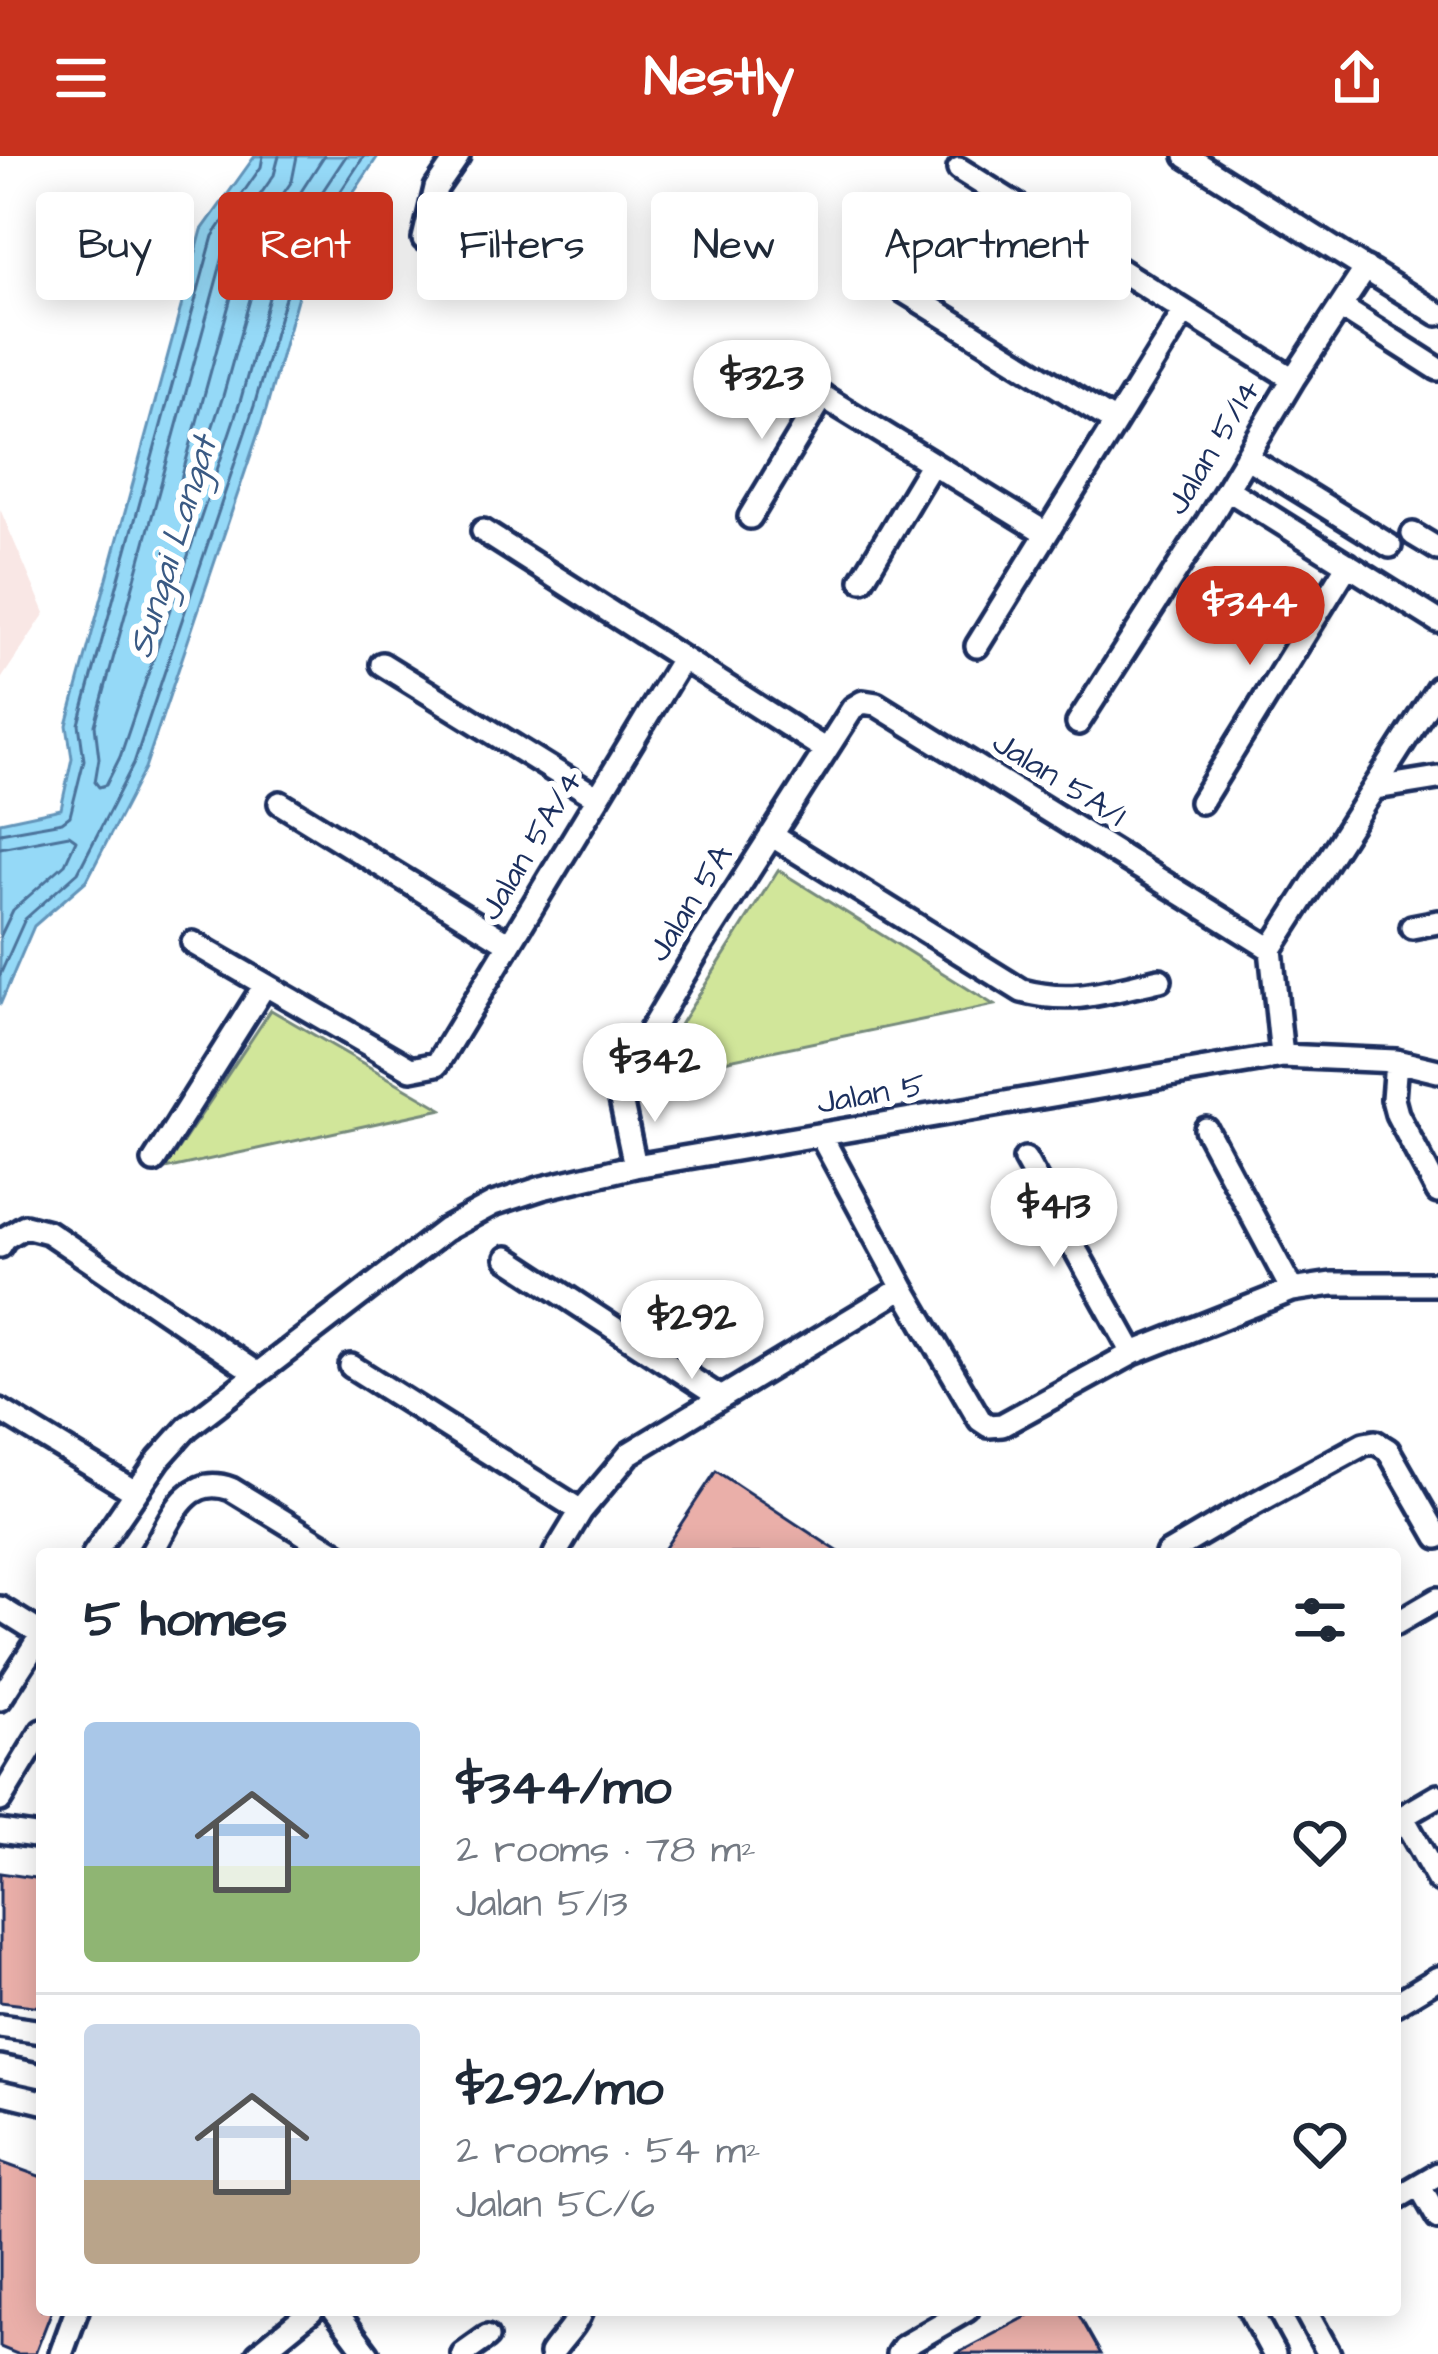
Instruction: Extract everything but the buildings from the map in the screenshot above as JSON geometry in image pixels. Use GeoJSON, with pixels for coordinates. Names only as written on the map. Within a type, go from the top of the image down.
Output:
{"type":"FeatureCollection","features":[{"type":"Feature","properties":{"kind":"street"},"geometry":{"type":"LineString","coordinates":[[435,192],[458,156]]}},
{"type":"Feature","properties":{"kind":"street"},"geometry":{"type":"LineString","coordinates":[[1186,156],[1438,314]]}},
{"type":"Feature","properties":{"kind":"street"},"geometry":{"type":"LineString","coordinates":[[959,169],[1293,379]]}},
{"type":"Feature","properties":{"kind":"street","name":"Jalan 5/14"},"geometry":{"type":"LineString","coordinates":[[1078,723],[1366,268]]}},
{"type":"Feature","properties":{"kind":"street"},"geometry":{"type":"LineString","coordinates":[[918,300],[1115,422]]}},
{"type":"Feature","properties":{"kind":"street"},"geometry":{"type":"LineString","coordinates":[[1341,307],[1438,369]]}},
{"type":"Feature","properties":{"kind":"street"},"geometry":{"type":"LineString","coordinates":[[976,646],[1184,312]]}},
{"type":"Feature","properties":{"kind":"street"},"geometry":{"type":"LineString","coordinates":[[780,370],[1046,533]]}},
{"type":"Feature","properties":{"kind":"street"},"geometry":{"type":"LineString","coordinates":[[750,517],[823,396]]}},
{"type":"Feature","properties":{"kind":"street"},"geometry":{"type":"LineString","coordinates":[[1246,457],[1390,546]]}},
{"type":"Feature","properties":{"kind":"street"},"geometry":{"type":"LineString","coordinates":[[862,580],[932,463]]}},
{"type":"Feature","properties":{"kind":"street"},"geometry":{"type":"LineString","coordinates":[[1227,489],[1438,621]]}},
{"type":"Feature","properties":{"kind":"street"},"geometry":{"type":"LineString","coordinates":[[483,530],[826,750]]}},
{"type":"Feature","properties":{"kind":"street"},"geometry":{"type":"LineString","coordinates":[[1413,534],[1438,548]]}},
{"type":"Feature","properties":{"kind":"street"},"geometry":{"type":"LineString","coordinates":[[1201,802],[1348,564]]}},
{"type":"Feature","properties":{"kind":"street","name":"Jalan 5A/4"},"geometry":{"type":"LineString","coordinates":[[266,985],[411,1069],[437,1064],[682,659]]}},
{"type":"Feature","properties":{"kind":"street"},"geometry":{"type":"LineString","coordinates":[[382,664],[598,798]]}},
{"type":"Feature","properties":{"kind":"street"},"geometry":{"type":"LineString","coordinates":[[1282,1056],[1271,949],[1438,688]]}},
{"type":"Feature","properties":{"kind":"street","name":"Jalan 5A/1"},"geometry":{"type":"LineString","coordinates":[[826,750],[853,708],[863,702],[876,704],[1271,949]]}},
{"type":"Feature","properties":{"kind":"street","name":"Jalan 5A"},"geometry":{"type":"LineString","coordinates":[[635,1166],[620,1095],[624,1075],[826,750]]}},
{"type":"Feature","properties":{"kind":"street"},"geometry":{"type":"LineString","coordinates":[[1376,788],[1438,778]]}},
{"type":"Feature","properties":{"kind":"street"},"geometry":{"type":"LineString","coordinates":[[280,803],[509,944]]}},
{"type":"Feature","properties":{"kind":"street"},"geometry":{"type":"LineString","coordinates":[[771,835],[1022,991],[1072,999],[1160,980]]}},
{"type":"Feature","properties":{"kind":"street"},"geometry":{"type":"LineString","coordinates":[[1412,927],[1438,922]]}},
{"type":"Feature","properties":{"kind":"street"},"geometry":{"type":"LineString","coordinates":[[154,1162],[266,985],[193,943]]}},
{"type":"Feature","properties":{"kind":"street","name":"Jalan 5"},"geometry":{"type":"LineString","coordinates":[[98,1548],[159,1459],[188,1427],[445,1230],[493,1204],[635,1166],[1282,1056],[1396,1061],[1438,1071]]}},
{"type":"Feature","properties":{"kind":"street"},"geometry":{"type":"LineString","coordinates":[[1396,1061],[1396,1114],[1438,1192]]}},
{"type":"Feature","properties":{"kind":"street"},"geometry":{"type":"LineString","coordinates":[[1206,1129],[1292,1290]]}},
{"type":"Feature","properties":{"kind":"street"},"geometry":{"type":"LineString","coordinates":[[821,1136],[903,1288],[980,1420],[989,1426],[1001,1425],[1132,1353],[1292,1290],[1332,1284],[1438,1283]]}},
{"type":"Feature","properties":{"kind":"street"},"geometry":{"type":"LineString","coordinates":[[1025,1159],[1132,1353]]}},
{"type":"Feature","properties":{"kind":"street"},"geometry":{"type":"LineString","coordinates":[[0,1246],[25,1226],[47,1232],[256,1373]]}},
{"type":"Feature","properties":{"kind":"street"},"geometry":{"type":"LineString","coordinates":[[507,1258],[721,1398]]}},
{"type":"Feature","properties":{"kind":"street"},"geometry":{"type":"LineString","coordinates":[[559,1548],[581,1511],[630,1453],[903,1288]]}},
{"type":"Feature","properties":{"kind":"street"},"geometry":{"type":"LineString","coordinates":[[351,1366],[581,1511]]}},
{"type":"Feature","properties":{"kind":"street"},"geometry":{"type":"LineString","coordinates":[[0,1411],[135,1492]]}},
{"type":"Feature","properties":{"kind":"street"},"geometry":{"type":"LineString","coordinates":[[1177,1548],[1375,1442],[1388,1450],[1438,1537]]}},
{"type":"Feature","properties":{"kind":"street"},"geometry":{"type":"LineString","coordinates":[[155,1548],[186,1496],[207,1484],[231,1489],[327,1548]]}},
{"type":"Feature","properties":{"kind":"street"},"geometry":{"type":"LineString","coordinates":[[1401,1621],[1438,1599]]}},
{"type":"Feature","properties":{"kind":"street"},"geometry":{"type":"LineString","coordinates":[[0,1608],[36,1630]]}},
{"type":"Feature","properties":{"kind":"street"},"geometry":{"type":"LineString","coordinates":[[0,1700],[36,1643]]}},
{"type":"Feature","properties":{"kind":"street"},"geometry":{"type":"LineString","coordinates":[[0,1799],[36,1741]]}},
{"type":"Feature","properties":{"kind":"street"},"geometry":{"type":"LineString","coordinates":[[1401,1818],[1438,1796]]}},
{"type":"Feature","properties":{"kind":"street"},"geometry":{"type":"LineString","coordinates":[[1401,1822],[1438,1880]]}},
{"type":"Feature","properties":{"kind":"street"},"geometry":{"type":"LineString","coordinates":[[0,1831],[36,1837]]}},
{"type":"Feature","properties":{"kind":"street"},"geometry":{"type":"LineString","coordinates":[[1401,2000],[1438,1978]]}},
{"type":"Feature","properties":{"kind":"street"},"geometry":{"type":"LineString","coordinates":[[0,2026],[36,2031]]}},
{"type":"Feature","properties":{"kind":"street"},"geometry":{"type":"LineString","coordinates":[[0,2067],[36,2074]]}},
{"type":"Feature","properties":{"kind":"street"},"geometry":{"type":"LineString","coordinates":[[0,2092],[36,2101]]}},
{"type":"Feature","properties":{"kind":"street"},"geometry":{"type":"LineString","coordinates":[[1401,2195],[1429,2179],[1438,2218]]}},
{"type":"Feature","properties":{"kind":"street"},"geometry":{"type":"LineString","coordinates":[[61,2354],[75,2316]]}},
{"type":"Feature","properties":{"kind":"street"},"geometry":{"type":"LineString","coordinates":[[258,2354],[305,2316]]}},
{"type":"Feature","properties":{"kind":"street"},"geometry":{"type":"LineString","coordinates":[[340,2316],[368,2354]]}},
{"type":"Feature","properties":{"kind":"street"},"geometry":{"type":"LineString","coordinates":[[551,2354],[579,2316]]}},
{"type":"Feature","properties":{"kind":"street"},"geometry":{"type":"LineString","coordinates":[[898,2354],[957,2316]]}},
{"type":"Feature","properties":{"kind":"street"},"geometry":{"type":"LineString","coordinates":[[1253,2316],[1274,2354]]}},
{"type":"Feature","properties":{"kind":"street"},"geometry":{"type":"LineString","coordinates":[[1307,2316],[1329,2354]]}},
{"type":"Feature","properties":{"kind":"street"},"geometry":{"type":"LineString","coordinates":[[464,2354],[487,2337]]}},
{"type":"Feature","properties":{"kind":"shaded area"},"geometry":{"type":"Polygon","coordinates":[[[0,509],[45,613],[0,681],[0,509]]]}},
{"type":"Feature","properties":{"kind":"green space"},"geometry":{"type":"Polygon","coordinates":[[[778,870],[994,1005],[647,1077],[778,870]]]}},
{"type":"Feature","properties":{"kind":"green space"},"geometry":{"type":"Polygon","coordinates":[[[271,1010],[442,1109],[165,1169],[271,1010]]]}},
{"type":"Feature","properties":{"kind":"water"},"geometry":{"type":"Polygon","coordinates":[[[255,156],[378,156],[354,192],[229,192],[255,156]]]}},
{"type":"Feature","properties":{"kind":"water","name":"Sungai Langat"},"geometry":{"type":"Polygon","coordinates":[[[218,208],[218,300],[297,300],[266,410],[145,768],[87,880],[34,926],[0,1005],[0,822],[61,809],[72,758],[67,725],[183,300],[194,300],[194,259],[202,230],[218,208]]]}}]}
